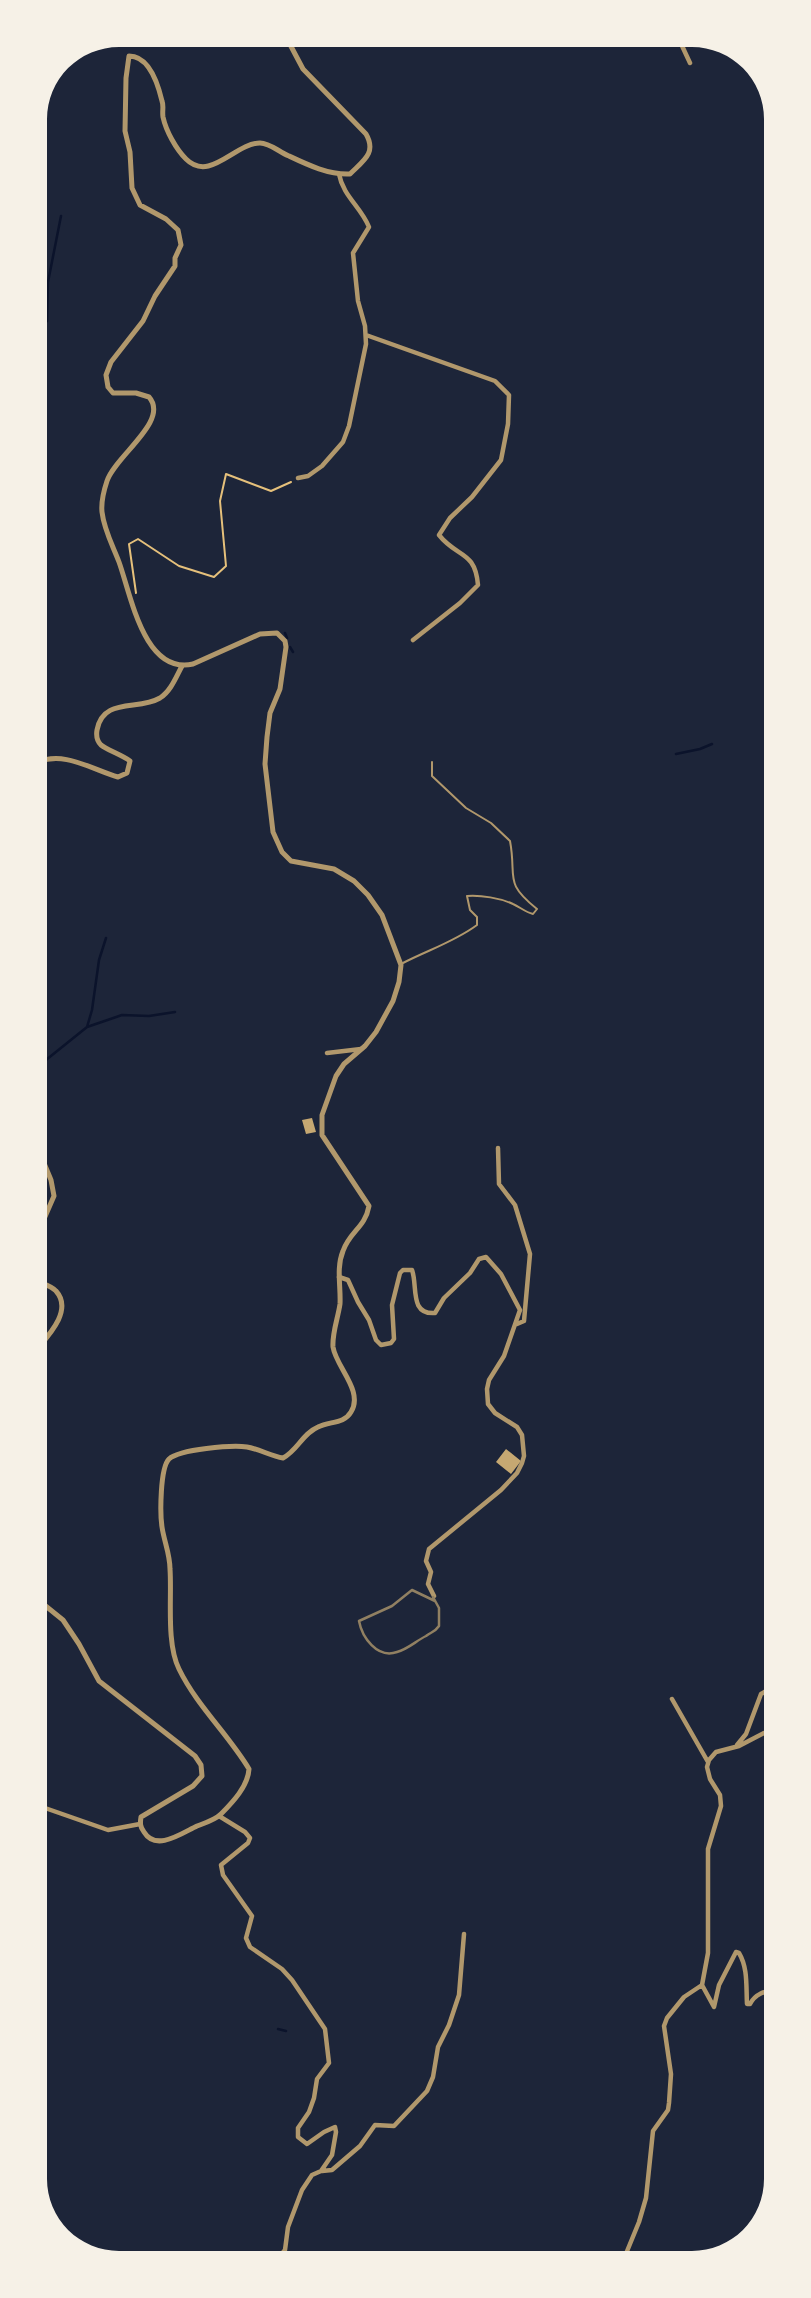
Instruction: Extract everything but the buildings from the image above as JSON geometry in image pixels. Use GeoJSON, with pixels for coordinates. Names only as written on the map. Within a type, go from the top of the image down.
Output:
{"type":"FeatureCollection","features":[{"type":"Feature","properties":{"kind":"street"},"geometry":{"type":"LineString","coordinates":[[47,1607],[63,1620],[99,1681],[195,1756],[201,1765],[202,1776],[193,1786],[141,1817],[140,1824],[145,1835],[159,1842],[219,1816],[244,1786],[249,1769],[197,1700],[177,1666],[170,1620],[170,1566],[162,1526],[165,1466],[170,1458],[223,1446],[250,1448],[283,1458],[293,1453],[303,1436],[319,1426],[341,1421],[351,1412],[355,1402],[350,1384],[335,1358],[333,1343],[340,1303],[341,1254],[348,1240],[367,1220],[369,1206],[329,1148],[320,1129],[322,1115],[336,1076],[344,1064],[362,1049],[376,1032],[393,1001],[401,965],[382,915],[368,895],[354,881],[334,869],[291,861],[282,852],[273,832],[265,764],[270,713],[280,689],[285,641],[277,633],[260,634],[193,664],[182,666],[162,658],[134,615],[102,510],[108,477],[117,462],[150,424],[155,407],[149,397],[136,393],[113,393],[106,375],[111,362],[143,321],[155,296],[175,266],[175,258],[181,245],[178,230],[166,219],[140,205],[132,188],[130,152],[125,131],[126,78],[130,56],[147,63],[162,99],[163,117],[172,140],[186,159],[195,166],[204,167],[217,163],[253,144],[263,143],[290,157],[339,174],[351,174],[367,160],[371,143],[366,134],[303,69],[291,47]]}},
{"type":"Feature","properties":{"kind":"street"},"geometry":{"type":"LineString","coordinates":[[683,47],[690,62]]}},
{"type":"Feature","properties":{"kind":"street"},"geometry":{"type":"LineString","coordinates":[[298,478],[308,476],[322,466],[343,442],[366,344],[353,253],[369,227],[365,216],[342,187],[339,174]]}},
{"type":"Feature","properties":{"kind":"street"},"geometry":{"type":"LineString","coordinates":[[366,335],[495,381],[509,395],[508,424],[501,460],[472,497],[450,518],[439,535],[447,546],[468,556],[476,572],[478,585],[460,603],[413,640]]}},
{"type":"Feature","properties":{"kind":"street"},"geometry":{"type":"LineString","coordinates":[[47,759],[63,757],[118,777],[127,773],[130,761],[101,745],[96,736],[98,723],[104,712],[160,698],[174,682],[182,666]]}},
{"type":"Feature","properties":{"kind":"street"},"geometry":{"type":"LineString","coordinates":[[327,1054],[362,1049]]}},
{"type":"Feature","properties":{"kind":"street"},"geometry":{"type":"LineString","coordinates":[[434,1596],[428,1584],[431,1572],[426,1561],[429,1549],[501,1490],[517,1473],[524,1456],[522,1435],[517,1427],[495,1413],[488,1405],[489,1380],[504,1356],[510,1334],[524,1321],[530,1254],[515,1205],[499,1184],[498,1148]]}},
{"type":"Feature","properties":{"kind":"street"},"geometry":{"type":"LineString","coordinates":[[47,1170],[54,1196],[47,1212]]}},
{"type":"Feature","properties":{"kind":"street"},"geometry":{"type":"LineString","coordinates":[[339,1277],[348,1280],[369,1320],[376,1340],[381,1345],[387,1345],[394,1339],[392,1305],[403,1270],[412,1270],[415,1280],[414,1299],[424,1312],[430,1314],[435,1313],[444,1298],[470,1273],[479,1259],[486,1257],[501,1274],[520,1310],[517,1325]]}},
{"type":"Feature","properties":{"kind":"street"},"geometry":{"type":"LineString","coordinates":[[47,1286],[55,1289],[61,1299],[62,1312],[47,1337]]}},
{"type":"Feature","properties":{"kind":"street"},"geometry":{"type":"LineString","coordinates":[[737,1746],[746,1734],[761,1693],[764,1692]]}},
{"type":"Feature","properties":{"kind":"street"},"geometry":{"type":"LineString","coordinates":[[672,1699],[708,1763],[710,1779],[720,1795],[721,1806],[708,1849],[708,1953],[702,1985],[714,2007],[719,1985],[736,1952],[743,1959],[747,1977],[747,2004],[764,1992]]}},
{"type":"Feature","properties":{"kind":"street"},"geometry":{"type":"LineString","coordinates":[[708,1763],[716,1752],[737,1746],[764,1733]]}},
{"type":"Feature","properties":{"kind":"street"},"geometry":{"type":"LineString","coordinates":[[47,1809],[108,1830],[140,1824]]}},
{"type":"Feature","properties":{"kind":"street"},"geometry":{"type":"LineString","coordinates":[[219,1816],[250,1838],[248,1843],[220,1865],[223,1875],[252,1916],[247,1938],[250,1947],[282,1969],[325,2029],[329,2063],[317,2078],[309,2112],[298,2128],[298,2137],[307,2144],[335,2127],[332,2155],[321,2171]]}},
{"type":"Feature","properties":{"kind":"street"},"geometry":{"type":"LineString","coordinates":[[284,2251],[288,2227],[302,2190],[312,2175],[332,2170],[360,2146],[375,2125],[394,2126],[427,2091],[433,2077],[438,2047],[459,1995],[464,1934]]}},
{"type":"Feature","properties":{"kind":"street"},"geometry":{"type":"LineString","coordinates":[[627,2251],[646,2198],[653,2131],[668,2110],[671,2074],[664,2026],[684,1997],[702,1985]]}},
{"type":"Feature","properties":{"kind":"lane"},"geometry":{"type":"LineString","coordinates":[[401,965],[422,953],[443,946],[477,925],[477,917],[470,909],[467,896],[478,895],[514,904],[524,912],[533,914],[537,909],[522,897],[513,885],[510,841],[491,823],[466,808],[453,793],[442,787],[432,776],[432,762]]}},
{"type":"Feature","properties":{"kind":"path"},"geometry":{"type":"LineString","coordinates":[[137,601],[134,564],[129,544],[133,540],[138,538],[179,566],[215,577],[226,566],[220,501],[226,474],[271,491],[298,478]]}},
{"type":"Feature","properties":{"kind":"shaded area"},"geometry":{"type":"Polygon","coordinates":[[[697,47],[720,53],[739,65],[749,75],[761,100],[764,119],[764,2179],[760,2202],[749,2223],[732,2239],[711,2248],[692,2251],[114,2251],[96,2247],[75,2236],[59,2219],[50,2198],[47,2179],[47,119],[53,91],[68,68],[79,59],[105,49],[697,47]]]}},
{"type":"Feature","properties":{"kind":"waterway"},"geometry":{"type":"LineString","coordinates":[[47,321],[48,282],[61,216]]}},
{"type":"Feature","properties":{"kind":"waterway"},"geometry":{"type":"LineString","coordinates":[[285,633],[287,638]]}},
{"type":"Feature","properties":{"kind":"waterway"},"geometry":{"type":"LineString","coordinates":[[290,647],[293,652]]}},
{"type":"Feature","properties":{"kind":"waterway"},"geometry":{"type":"LineString","coordinates":[[676,754],[712,744]]}},
{"type":"Feature","properties":{"kind":"waterway"},"geometry":{"type":"LineString","coordinates":[[47,1059],[87,1027],[99,960],[106,938]]}},
{"type":"Feature","properties":{"kind":"waterway"},"geometry":{"type":"LineString","coordinates":[[87,1027],[122,1015],[149,1016],[175,1012]]}},
{"type":"Feature","properties":{"kind":"waterway"},"geometry":{"type":"LineString","coordinates":[[278,2029],[286,2031]]}},
{"type":"Feature","properties":{"kind":"railway"},"geometry":{"type":"LineString","coordinates":[[433,1597],[439,1608],[439,1626],[405,1649],[383,1652],[372,1645],[363,1634],[359,1621],[392,1606],[412,1590],[435,1601]]}}]}
